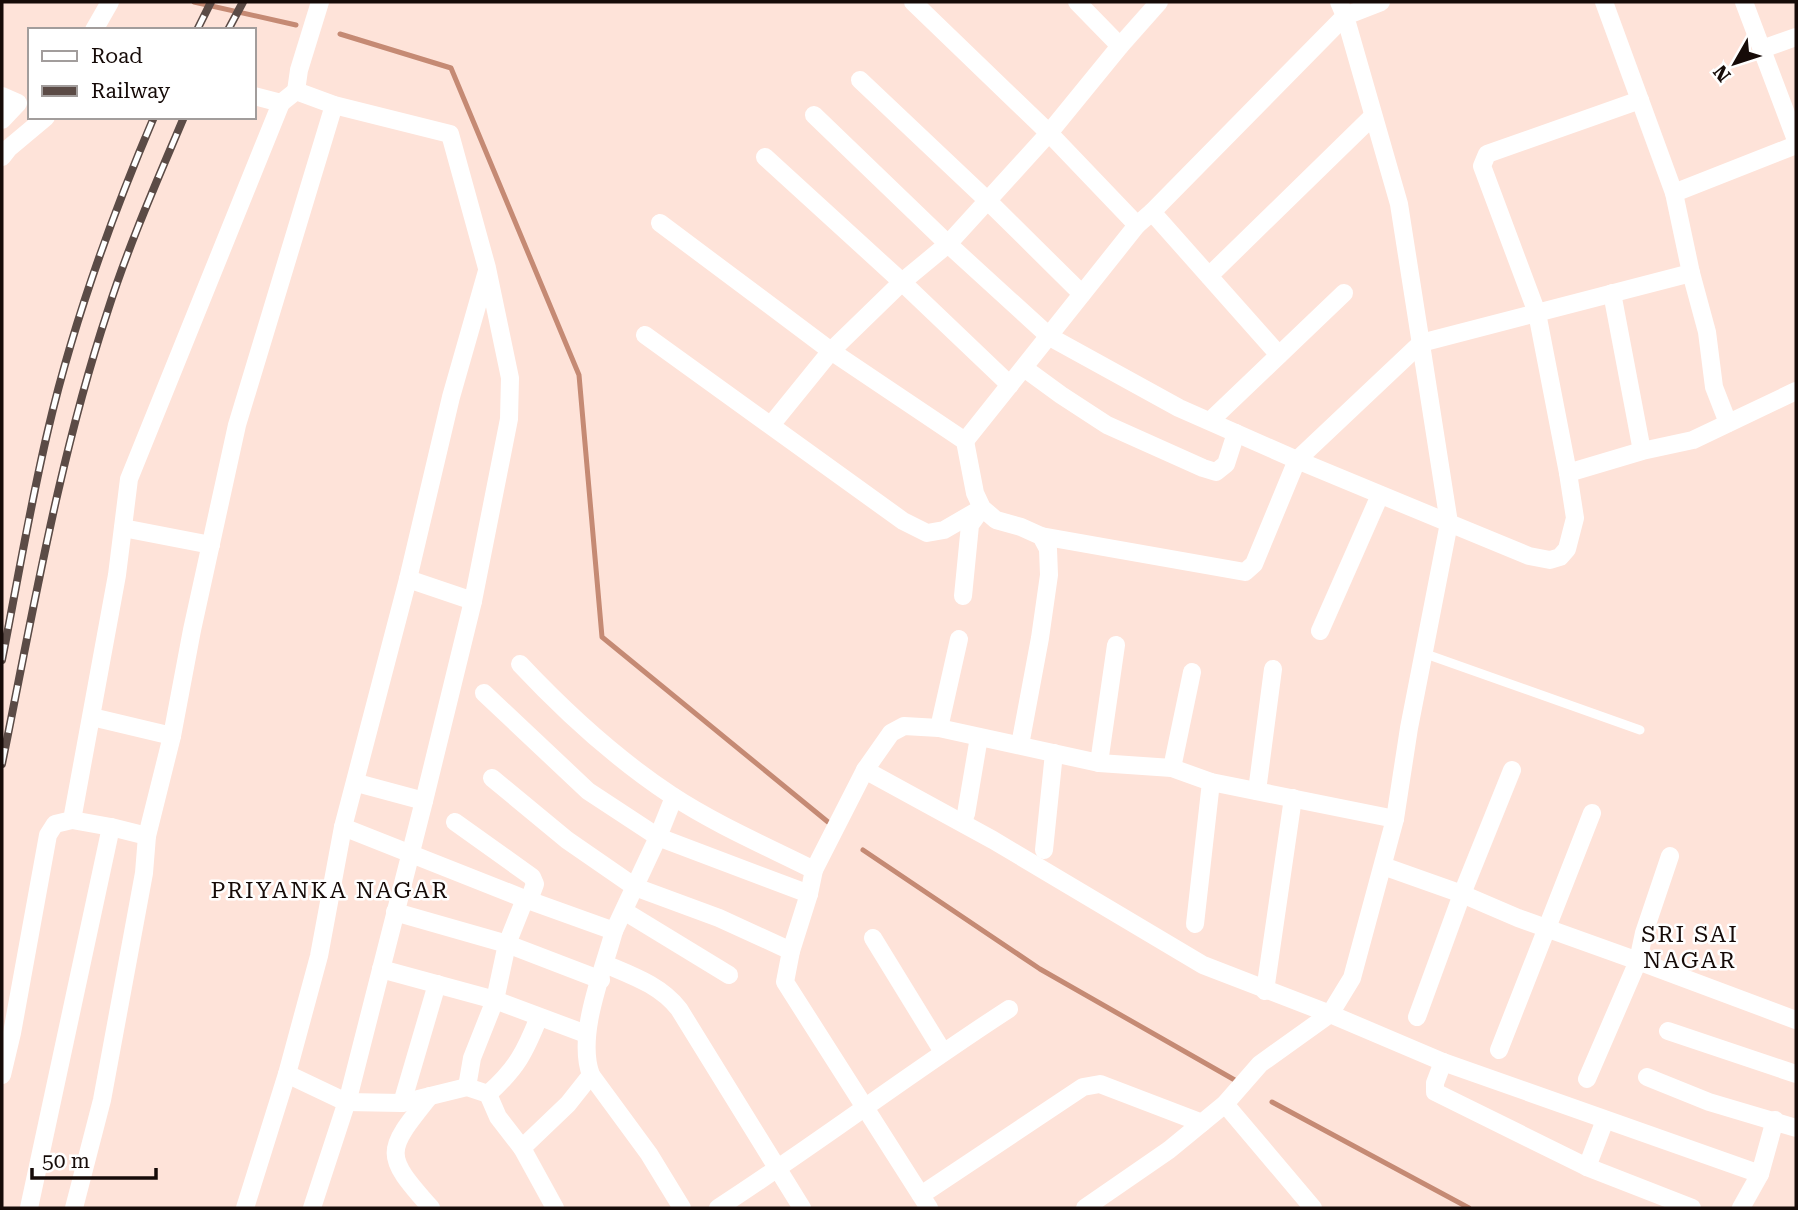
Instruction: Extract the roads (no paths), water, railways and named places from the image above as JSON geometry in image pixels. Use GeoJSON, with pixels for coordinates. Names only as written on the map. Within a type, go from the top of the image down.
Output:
{"type":"FeatureCollection","features":[{"type":"Feature","properties":{"kind":"street"},"geometry":{"type":"LineString","coordinates":[[95,28],[110,2]]}},
{"type":"Feature","properties":{"kind":"street"},"geometry":{"type":"LineString","coordinates":[[72,820],[92,717],[129,479],[299,70],[320,2]]}},
{"type":"Feature","properties":{"kind":"street"},"geometry":{"type":"LineString","coordinates":[[913,2],[1049,133],[1137,225]]}},
{"type":"Feature","properties":{"kind":"street"},"geometry":{"type":"LineString","coordinates":[[1077,2],[1120,46]]}},
{"type":"Feature","properties":{"kind":"street"},"geometry":{"type":"LineString","coordinates":[[771,425],[831,351],[902,282],[948,244],[988,201],[1159,2]]}},
{"type":"Feature","properties":{"kind":"street"},"geometry":{"type":"LineString","coordinates":[[965,441],[1137,225],[1342,9],[1381,2]]}},
{"type":"Feature","properties":{"kind":"street"},"geometry":{"type":"LineString","coordinates":[[1604,2],[1674,193],[1707,332],[1714,387],[1728,423]]}},
{"type":"Feature","properties":{"kind":"street"},"geometry":{"type":"LineString","coordinates":[[1674,193],[1796,143],[1744,2]]}},
{"type":"Feature","properties":{"kind":"street"},"geometry":{"type":"LineString","coordinates":[[1085,1208],[1169,1150],[1225,1104],[1260,1064],[1330,1014],[1352,978],[1395,818],[1409,728],[1449,523],[1399,204],[1342,9]]}},
{"type":"Feature","properties":{"kind":"street"},"geometry":{"type":"LineString","coordinates":[[1762,49],[1796,37]]}},
{"type":"Feature","properties":{"kind":"street"},"geometry":{"type":"LineString","coordinates":[[860,80],[988,201],[1082,295]]}},
{"type":"Feature","properties":{"kind":"street"},"geometry":{"type":"LineString","coordinates":[[2,96],[18,103],[2,120]]}},
{"type":"Feature","properties":{"kind":"street"},"geometry":{"type":"LineString","coordinates":[[256,96],[288,97],[334,105],[450,134],[487,268],[510,378],[509,419],[473,601],[346,1102],[312,1208]]}},
{"type":"Feature","properties":{"kind":"street"},"geometry":{"type":"LineString","coordinates":[[814,115],[948,244],[1050,337],[1179,408],[1380,495],[1529,556],[1550,560],[1560,557],[1567,549],[1575,518],[1537,313],[1482,166],[1486,155],[1640,100]]}},
{"type":"Feature","properties":{"kind":"street"},"geometry":{"type":"LineString","coordinates":[[74,1208],[102,1100],[144,873],[147,836],[172,736],[237,425],[334,105]]}},
{"type":"Feature","properties":{"kind":"street"},"geometry":{"type":"LineString","coordinates":[[1209,276],[1373,116]]}},
{"type":"Feature","properties":{"kind":"street"},"geometry":{"type":"LineString","coordinates":[[4,151],[44,119]]}},
{"type":"Feature","properties":{"kind":"street"},"geometry":{"type":"LineString","coordinates":[[765,157],[1010,385]]}},
{"type":"Feature","properties":{"kind":"street"},"geometry":{"type":"LineString","coordinates":[[1152,212],[1279,355]]}},
{"type":"Feature","properties":{"kind":"street"},"geometry":{"type":"LineString","coordinates":[[660,223],[831,351],[965,441],[975,493],[982,508],[996,520],[1041,536],[1245,572],[1254,564],[1297,460],[1421,343],[1691,273]]}},
{"type":"Feature","properties":{"kind":"street"},"geometry":{"type":"LineString","coordinates":[[245,1208],[287,1074],[319,956],[343,827],[357,783],[451,397],[487,268]]}},
{"type":"Feature","properties":{"kind":"street"},"geometry":{"type":"LineString","coordinates":[[1209,421],[1344,293]]}},
{"type":"Feature","properties":{"kind":"street"},"geometry":{"type":"LineString","coordinates":[[1612,293],[1642,451]]}},
{"type":"Feature","properties":{"kind":"street"},"geometry":{"type":"LineString","coordinates":[[645,335],[903,521],[927,533],[944,530],[982,508]]}},
{"type":"Feature","properties":{"kind":"street"},"geometry":{"type":"LineString","coordinates":[[1024,368],[1061,396],[1107,425],[1216,472],[1226,464],[1236,433]]}},
{"type":"Feature","properties":{"kind":"street"},"geometry":{"type":"LineString","coordinates":[[1567,473],[1642,451],[1693,440],[1796,391]]}},
{"type":"Feature","properties":{"kind":"street"},"geometry":{"type":"LineString","coordinates":[[1320,631],[1380,495]]}},
{"type":"Feature","properties":{"kind":"street"},"geometry":{"type":"LineString","coordinates":[[963,596],[970,525],[982,508]]}},
{"type":"Feature","properties":{"kind":"street"},"geometry":{"type":"LineString","coordinates":[[123,528],[211,545]]}},
{"type":"Feature","properties":{"kind":"street"},"geometry":{"type":"LineString","coordinates":[[1020,745],[1049,575],[1048,549],[1041,536]]}},
{"type":"Feature","properties":{"kind":"street"},"geometry":{"type":"LineString","coordinates":[[408,579],[473,601]]}},
{"type":"Feature","properties":{"kind":"street"},"geometry":{"type":"LineString","coordinates":[[939,728],[959,639]]}},
{"type":"Feature","properties":{"kind":"street"},"geometry":{"type":"LineString","coordinates":[[1098,763],[1116,645]]}},
{"type":"Feature","properties":{"kind":"street"},"geometry":{"type":"LineString","coordinates":[[520,664],[562,709],[621,759],[674,797],[814,870]]}},
{"type":"Feature","properties":{"kind":"street"},"geometry":{"type":"LineString","coordinates":[[1257,791],[1273,670]]}},
{"type":"Feature","properties":{"kind":"street"},"geometry":{"type":"LineString","coordinates":[[1172,768],[1192,672]]}},
{"type":"Feature","properties":{"kind":"street"},"geometry":{"type":"LineString","coordinates":[[484,693],[588,791],[658,837],[809,894]]}},
{"type":"Feature","properties":{"kind":"street"},"geometry":{"type":"LineString","coordinates":[[92,717],[172,736]]}},
{"type":"Feature","properties":{"kind":"street"},"geometry":{"type":"LineString","coordinates":[[1202,1123],[1100,1084],[1093,1084],[1083,1087],[925,1201],[785,982],[814,870],[865,770],[891,733],[904,726],[939,728],[1098,763],[1172,768],[1211,782],[1395,818]]}},
{"type":"Feature","properties":{"kind":"street"},"geometry":{"type":"LineString","coordinates":[[967,814],[979,737]]}},
{"type":"Feature","properties":{"kind":"street"},"geometry":{"type":"LineString","coordinates":[[1044,850],[1054,753]]}},
{"type":"Feature","properties":{"kind":"street"},"geometry":{"type":"LineString","coordinates":[[865,770],[993,840],[1203,965],[1330,1014],[1443,1062],[1760,1174]]}},
{"type":"Feature","properties":{"kind":"street"},"geometry":{"type":"LineString","coordinates":[[1417,1017],[1462,894],[1512,770]]}},
{"type":"Feature","properties":{"kind":"street"},"geometry":{"type":"LineString","coordinates":[[492,778],[567,840],[635,887],[719,918],[792,951]]}},
{"type":"Feature","properties":{"kind":"street"},"geometry":{"type":"LineString","coordinates":[[1195,924],[1211,782]]}},
{"type":"Feature","properties":{"kind":"street"},"geometry":{"type":"LineString","coordinates":[[357,783],[424,801]]}},
{"type":"Feature","properties":{"kind":"street"},"geometry":{"type":"LineString","coordinates":[[674,797],[614,931],[586,1034],[586,1060],[591,1075],[649,1154],[682,1208]]}},
{"type":"Feature","properties":{"kind":"street"},"geometry":{"type":"LineString","coordinates":[[1265,991],[1293,799]]}},
{"type":"Feature","properties":{"kind":"street"},"geometry":{"type":"LineString","coordinates":[[1499,1050],[1591,813]]}},
{"type":"Feature","properties":{"kind":"street"},"geometry":{"type":"LineString","coordinates":[[2,1074],[48,835],[55,824],[72,820],[147,836]]}},
{"type":"Feature","properties":{"kind":"street"},"geometry":{"type":"LineString","coordinates":[[455,822],[532,877],[535,884],[507,944],[495,1000],[472,1058],[467,1087]]}},
{"type":"Feature","properties":{"kind":"street"},"geometry":{"type":"LineString","coordinates":[[29,1208],[111,827]]}},
{"type":"Feature","properties":{"kind":"street"},"geometry":{"type":"LineString","coordinates":[[343,827],[527,900],[614,931]]}},
{"type":"Feature","properties":{"kind":"street"},"geometry":{"type":"LineString","coordinates":[[1587,1079],[1638,961],[1644,933],[1670,856]]}},
{"type":"Feature","properties":{"kind":"street"},"geometry":{"type":"LineString","coordinates":[[1383,866],[1796,1020]]}},
{"type":"Feature","properties":{"kind":"street"},"geometry":{"type":"LineString","coordinates":[[624,911],[729,975]]}},
{"type":"Feature","properties":{"kind":"street"},"geometry":{"type":"LineString","coordinates":[[396,912],[648,983],[667,995],[680,1009],[802,1208]]}},
{"type":"Feature","properties":{"kind":"street"},"geometry":{"type":"LineString","coordinates":[[873,938],[943,1052]]}},
{"type":"Feature","properties":{"kind":"street"},"geometry":{"type":"LineString","coordinates":[[381,969],[495,1000],[586,1034]]}},
{"type":"Feature","properties":{"kind":"street"},"geometry":{"type":"LineString","coordinates":[[402,1103],[437,984]]}},
{"type":"Feature","properties":{"kind":"street"},"geometry":{"type":"LineString","coordinates":[[718,1208],[778,1170],[943,1052],[1009,1009]]}},
{"type":"Feature","properties":{"kind":"street"},"geometry":{"type":"LineString","coordinates":[[488,1094],[510,1074],[526,1050],[540,1017]]}},
{"type":"Feature","properties":{"kind":"street"},"geometry":{"type":"LineString","coordinates":[[1668,1031],[1796,1074]]}},
{"type":"Feature","properties":{"kind":"street"},"geometry":{"type":"LineString","coordinates":[[1443,1062],[1434,1083],[1435,1092],[1587,1167],[1692,1208]]}},
{"type":"Feature","properties":{"kind":"street"},"geometry":{"type":"LineString","coordinates":[[287,1074],[346,1102],[402,1103],[467,1087],[488,1094],[498,1117],[522,1148],[555,1208]]}},
{"type":"Feature","properties":{"kind":"street"},"geometry":{"type":"LineString","coordinates":[[522,1148],[568,1104],[591,1075]]}},
{"type":"Feature","properties":{"kind":"street"},"geometry":{"type":"LineString","coordinates":[[1647,1077],[1709,1102],[1796,1128]]}},
{"type":"Feature","properties":{"kind":"street"},"geometry":{"type":"LineString","coordinates":[[430,1096],[397,1143],[394,1160],[402,1175],[431,1208]]}},
{"type":"Feature","properties":{"kind":"street"},"geometry":{"type":"LineString","coordinates":[[1225,1104],[1309,1203],[1288,1208]]}},
{"type":"Feature","properties":{"kind":"street"},"geometry":{"type":"LineString","coordinates":[[1587,1167],[1605,1120]]}},
{"type":"Feature","properties":{"kind":"street"},"geometry":{"type":"LineString","coordinates":[[1741,1208],[1760,1174],[1775,1120]]}},
{"type":"Feature","properties":{"kind":"lane"},"geometry":{"type":"LineString","coordinates":[[1423,653],[1640,730]]}},
{"type":"Feature","properties":{"kind":"waterway"},"geometry":{"type":"LineString","coordinates":[[194,2],[296,25]]}},
{"type":"Feature","properties":{"kind":"waterway"},"geometry":{"type":"LineString","coordinates":[[340,34],[451,68],[579,375],[602,637],[828,822]]}},
{"type":"Feature","properties":{"kind":"waterway"},"geometry":{"type":"LineString","coordinates":[[863,850],[1040,969],[1240,1083]]}},
{"type":"Feature","properties":{"kind":"waterway"},"geometry":{"type":"LineString","coordinates":[[1272,1102],[1469,1208]]}},
{"type":"Feature","properties":{"kind":"railway"},"geometry":{"type":"LineString","coordinates":[[198,28],[211,2]]}},
{"type":"Feature","properties":{"kind":"railway"},"geometry":{"type":"LineString","coordinates":[[229,28],[243,2]]}},
{"type":"Feature","properties":{"kind":"railway"},"geometry":{"type":"LineString","coordinates":[[2,660],[41,459],[69,350],[108,232],[153,119]]}},
{"type":"Feature","properties":{"kind":"railway"},"geometry":{"type":"LineString","coordinates":[[2,764],[48,536],[75,422],[125,261],[183,119]]}},
{"type":"Feature","properties":{"kind":"district","name":"PRIYANKA NAGAR"},"geometry":{"type":"Point","coordinates":[330,890]}},
{"type":"Feature","properties":{"kind":"district","name":"SRI SAI NAGAR"},"geometry":{"type":"Point","coordinates":[1690,947]}}]}
